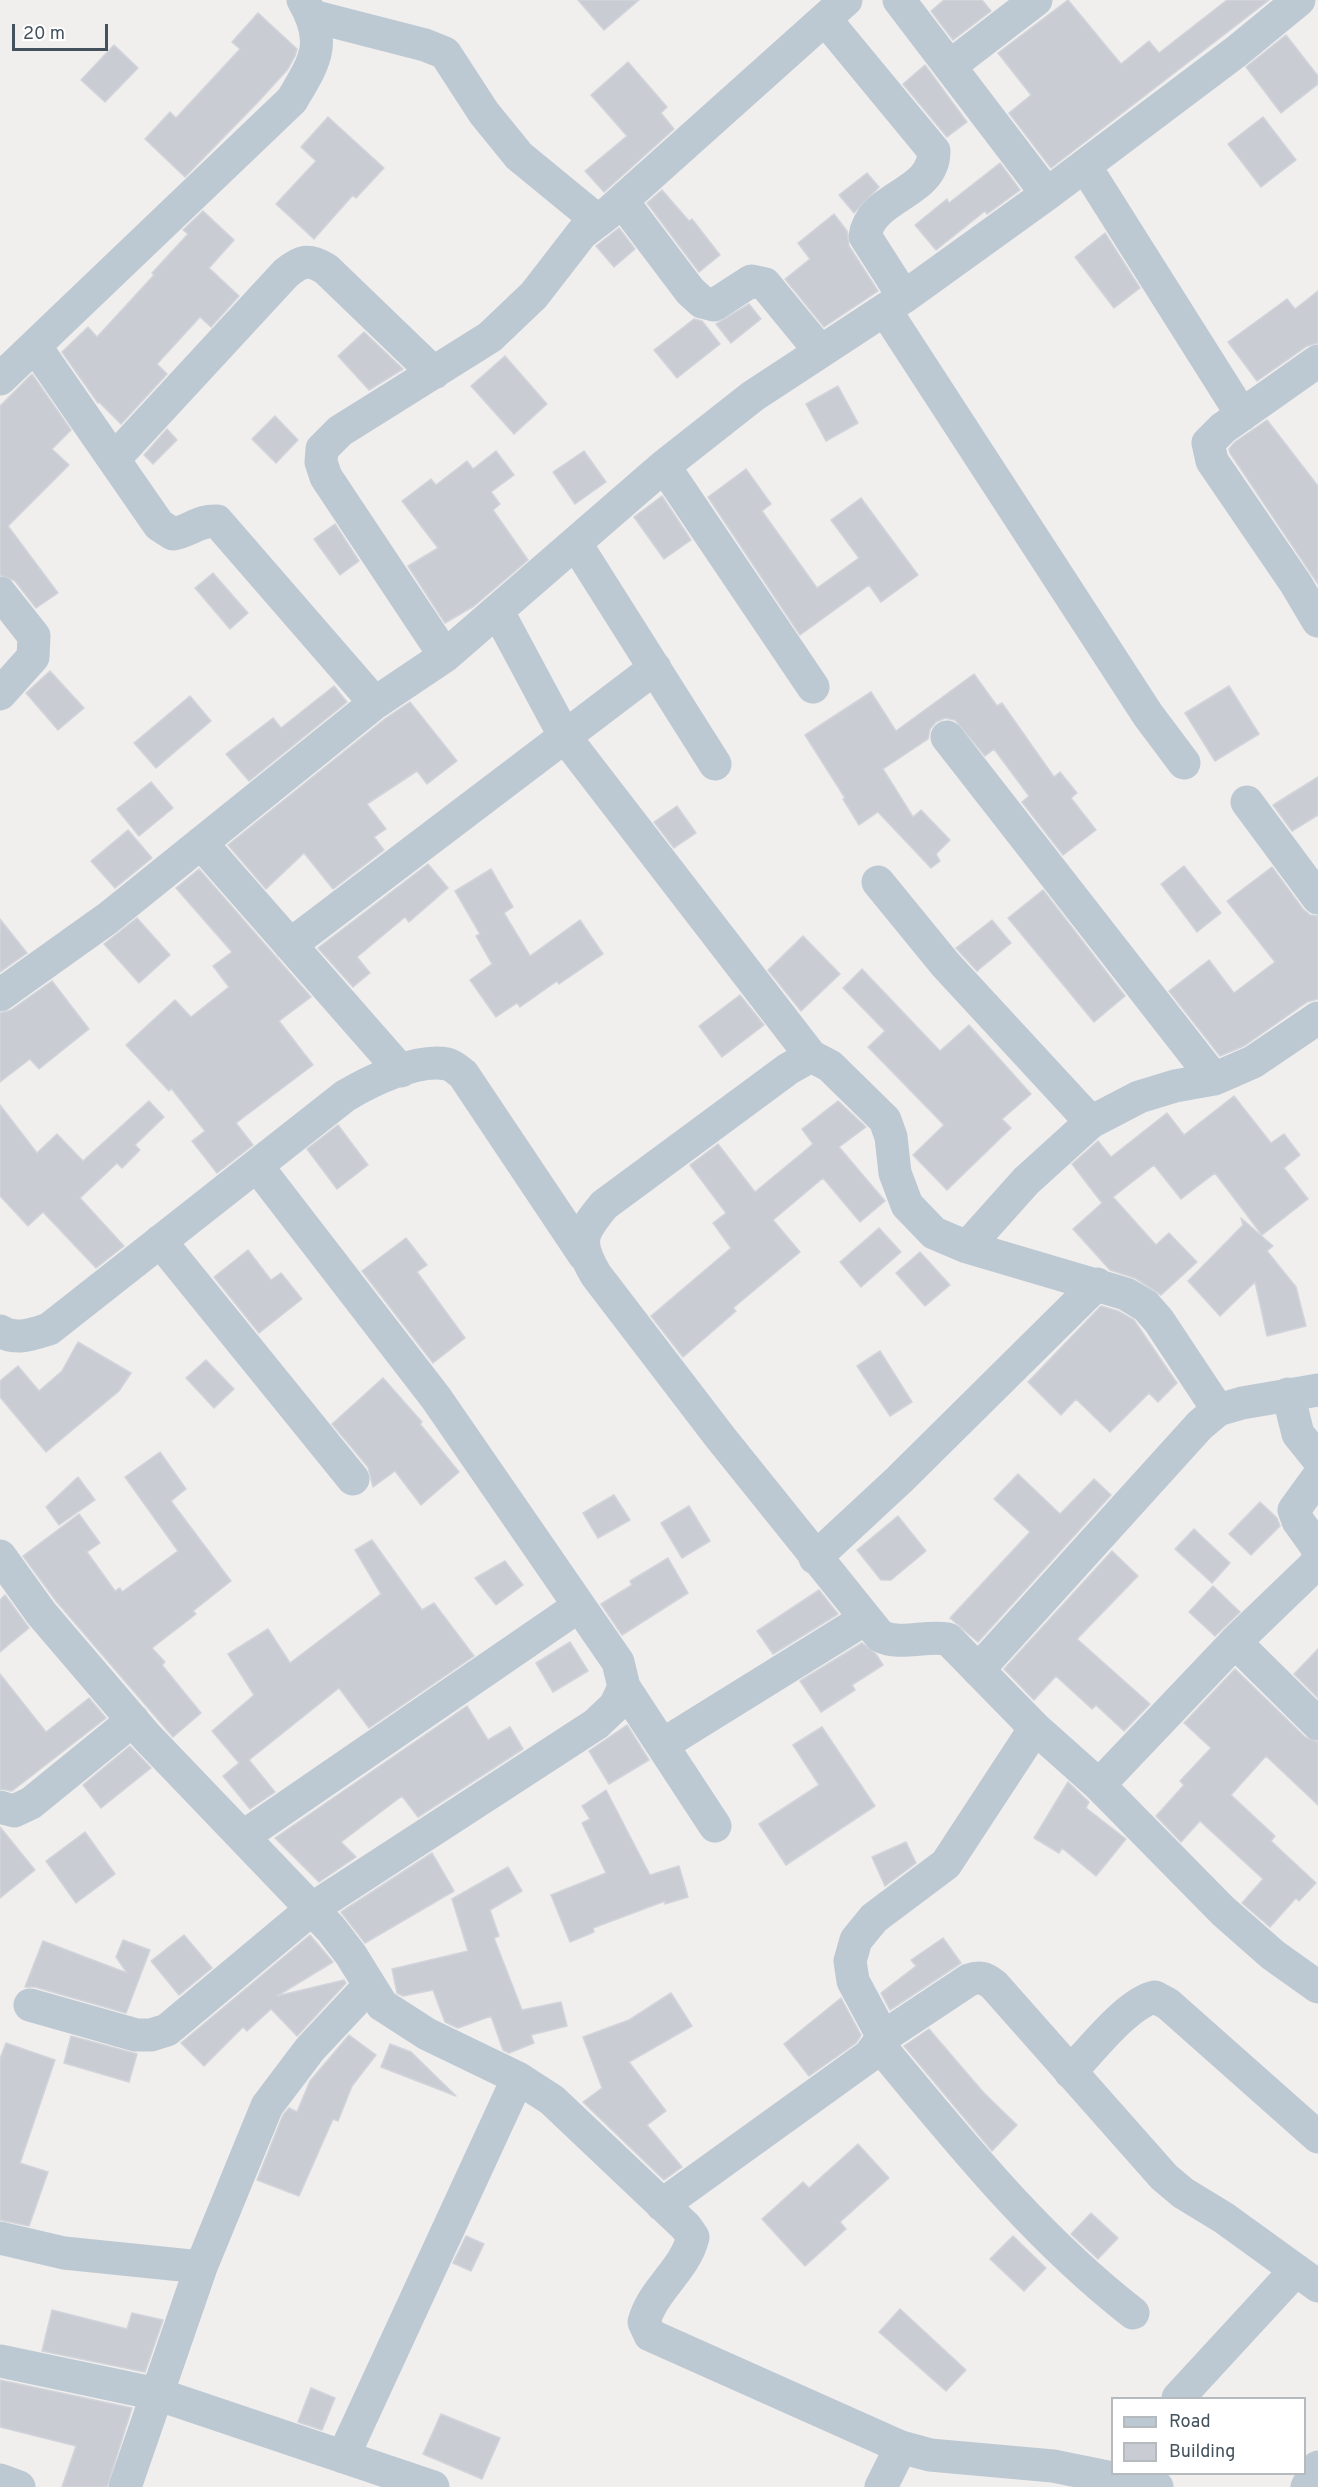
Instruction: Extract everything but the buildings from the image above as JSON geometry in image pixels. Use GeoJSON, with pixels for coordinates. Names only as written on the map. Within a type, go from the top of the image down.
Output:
{"type":"FeatureCollection","features":[{"type":"Feature","properties":{"kind":"street"},"geometry":{"type":"LineString","coordinates":[[899,0],[1047,194]]}},
{"type":"Feature","properties":{"kind":"street"},"geometry":{"type":"LineString","coordinates":[[950,66],[1036,0]]}},
{"type":"Feature","properties":{"kind":"street"},"geometry":{"type":"LineString","coordinates":[[0,996],[108,918],[375,703],[445,656],[664,466],[753,396],[894,303],[1047,194],[1237,51],[1299,0]]}},
{"type":"Feature","properties":{"kind":"street"},"geometry":{"type":"LineString","coordinates":[[308,8],[445,53],[484,113],[519,156],[609,210],[702,302],[714,305],[751,281],[765,284],[820,351]]}},
{"type":"Feature","properties":{"kind":"street"},"geometry":{"type":"LineString","coordinates":[[0,379],[292,100],[310,70],[319,44],[308,8]]}},
{"type":"Feature","properties":{"kind":"street"},"geometry":{"type":"LineString","coordinates":[[445,656],[326,477],[321,462],[322,449],[340,431],[476,347],[510,318],[534,295],[582,233],[836,10],[934,151],[934,164],[924,179],[873,215],[867,224],[865,236],[894,303],[1159,731],[1184,763]]}},
{"type":"Feature","properties":{"kind":"street"},"geometry":{"type":"LineString","coordinates":[[1085,166],[1242,415]]}},
{"type":"Feature","properties":{"kind":"street"},"geometry":{"type":"LineString","coordinates":[[114,459],[278,282],[301,261],[313,261],[326,268],[434,373]]}},
{"type":"Feature","properties":{"kind":"street"},"geometry":{"type":"LineString","coordinates":[[35,346],[159,525],[173,534],[185,532],[203,520],[217,521],[375,703]]}},
{"type":"Feature","properties":{"kind":"street"},"geometry":{"type":"LineString","coordinates":[[1318,361],[1242,415],[1208,443],[1212,461],[1296,584],[1318,621]]}},
{"type":"Feature","properties":{"kind":"street"},"geometry":{"type":"LineString","coordinates":[[664,466],[813,687]]}},
{"type":"Feature","properties":{"kind":"street"},"geometry":{"type":"LineString","coordinates":[[576,544],[715,764]]}},
{"type":"Feature","properties":{"kind":"street"},"geometry":{"type":"LineString","coordinates":[[0,593],[34,636],[33,657],[0,694]]}},
{"type":"Feature","properties":{"kind":"street"},"geometry":{"type":"LineString","coordinates":[[498,612],[565,737],[811,1056],[830,1066],[885,1120],[891,1137],[895,1173],[907,1205],[933,1233],[968,1247],[1097,1284],[1126,1294],[1146,1306],[1218,1410]]}},
{"type":"Feature","properties":{"kind":"street"},"geometry":{"type":"LineString","coordinates":[[290,945],[655,668]]}},
{"type":"Feature","properties":{"kind":"street"},"geometry":{"type":"LineString","coordinates":[[947,737],[1214,1079]]}},
{"type":"Feature","properties":{"kind":"street"},"geometry":{"type":"LineString","coordinates":[[1247,802],[1318,898]]}},
{"type":"Feature","properties":{"kind":"street"},"geometry":{"type":"LineString","coordinates":[[201,843],[400,1071]]}},
{"type":"Feature","properties":{"kind":"street"},"geometry":{"type":"LineString","coordinates":[[878,882],[952,972],[1091,1122]]}},
{"type":"Feature","properties":{"kind":"street"},"geometry":{"type":"LineString","coordinates":[[968,1247],[1026,1181],[1091,1122],[1139,1096],[1214,1079],[1253,1062],[1318,1018]]}},
{"type":"Feature","properties":{"kind":"street"},"geometry":{"type":"LineString","coordinates":[[584,1255],[584,1229],[604,1205],[788,1069],[811,1056]]}},
{"type":"Feature","properties":{"kind":"street"},"geometry":{"type":"LineString","coordinates":[[0,1331],[6,1335],[27,1336],[49,1329],[345,1096],[381,1077],[400,1071],[427,1064],[449,1064],[463,1074],[603,1284],[815,1558],[880,1636],[892,1642],[930,1636],[948,1639],[1035,1728],[1099,1785],[1223,1911],[1273,1955],[1318,1987]]}},
{"type":"Feature","properties":{"kind":"street"},"geometry":{"type":"LineString","coordinates":[[257,1166],[436,1398],[618,1662],[624,1687],[715,1826]]}},
{"type":"Feature","properties":{"kind":"street"},"geometry":{"type":"LineString","coordinates":[[160,1240],[353,1479]]}},
{"type":"Feature","properties":{"kind":"street"},"geometry":{"type":"LineString","coordinates":[[815,1558],[899,1480],[1097,1284]]}},
{"type":"Feature","properties":{"kind":"street"},"geometry":{"type":"LineString","coordinates":[[978,1670],[1174,1452],[1218,1410],[1303,1392],[1298,1434],[1318,1459]]}},
{"type":"Feature","properties":{"kind":"street"},"geometry":{"type":"LineString","coordinates":[[1318,1477],[1294,1510],[1298,1521],[1318,1548]]}},
{"type":"Feature","properties":{"kind":"street"},"geometry":{"type":"LineString","coordinates":[[0,1556],[41,1613],[133,1720],[313,1908],[351,1955],[382,2005],[399,2018],[518,2078],[552,2100],[597,2140],[693,2237],[690,2252],[648,2308],[644,2322],[650,2335],[901,2447],[989,2474],[1053,2466],[1131,2481]]}},
{"type":"Feature","properties":{"kind":"street"},"geometry":{"type":"LineString","coordinates":[[1099,1785],[1235,1642],[1313,1567],[1318,1559]]}},
{"type":"Feature","properties":{"kind":"street"},"geometry":{"type":"LineString","coordinates":[[244,1836],[579,1606]]}},
{"type":"Feature","properties":{"kind":"street"},"geometry":{"type":"LineString","coordinates":[[662,1745],[865,1619]]}},
{"type":"Feature","properties":{"kind":"street"},"geometry":{"type":"LineString","coordinates":[[1235,1642],[1318,1724]]}},
{"type":"Feature","properties":{"kind":"street"},"geometry":{"type":"LineString","coordinates":[[30,2005],[136,2035],[151,2035],[167,2030],[313,1908],[596,1724],[615,1706],[624,1687]]}},
{"type":"Feature","properties":{"kind":"street"},"geometry":{"type":"LineString","coordinates":[[0,1807],[14,1811],[31,1803],[133,1720]]}},
{"type":"Feature","properties":{"kind":"street"},"geometry":{"type":"LineString","coordinates":[[1035,1728],[946,1864],[874,1918],[856,1940],[850,1961],[852,1981],[880,2041],[1018,2210],[1088,2278],[1133,2313]]}},
{"type":"Feature","properties":{"kind":"street"},"geometry":{"type":"LineString","coordinates":[[662,2205],[869,2056],[880,2041],[969,1980],[977,1977],[994,1985],[1164,2177],[1183,2193],[1224,2218],[1307,2278],[1179,2397]]}},
{"type":"Feature","properties":{"kind":"street"},"geometry":{"type":"LineString","coordinates":[[125,2487],[201,2267],[267,2106],[287,2076],[369,1986]]}},
{"type":"Feature","properties":{"kind":"street"},"geometry":{"type":"LineString","coordinates":[[1070,2072],[1132,2009],[1144,1999],[1155,1997],[1168,2004],[1318,2137]]}},
{"type":"Feature","properties":{"kind":"street"},"geometry":{"type":"LineString","coordinates":[[343,2457],[518,2078]]}},
{"type":"Feature","properties":{"kind":"street"},"geometry":{"type":"LineString","coordinates":[[3,2247],[201,2267]]}},
{"type":"Feature","properties":{"kind":"street"},"geometry":{"type":"LineString","coordinates":[[0,2361],[157,2394],[433,2487]]}},
{"type":"Feature","properties":{"kind":"street"},"geometry":{"type":"LineString","coordinates":[[881,2487],[901,2447]]}},
{"type":"Feature","properties":{"kind":"street"},"geometry":{"type":"LineString","coordinates":[[1307,2487],[1318,2467]]}},
{"type":"Feature","properties":{"kind":"street"},"geometry":{"type":"LineString","coordinates":[[0,2480],[19,2487]]}}]}
